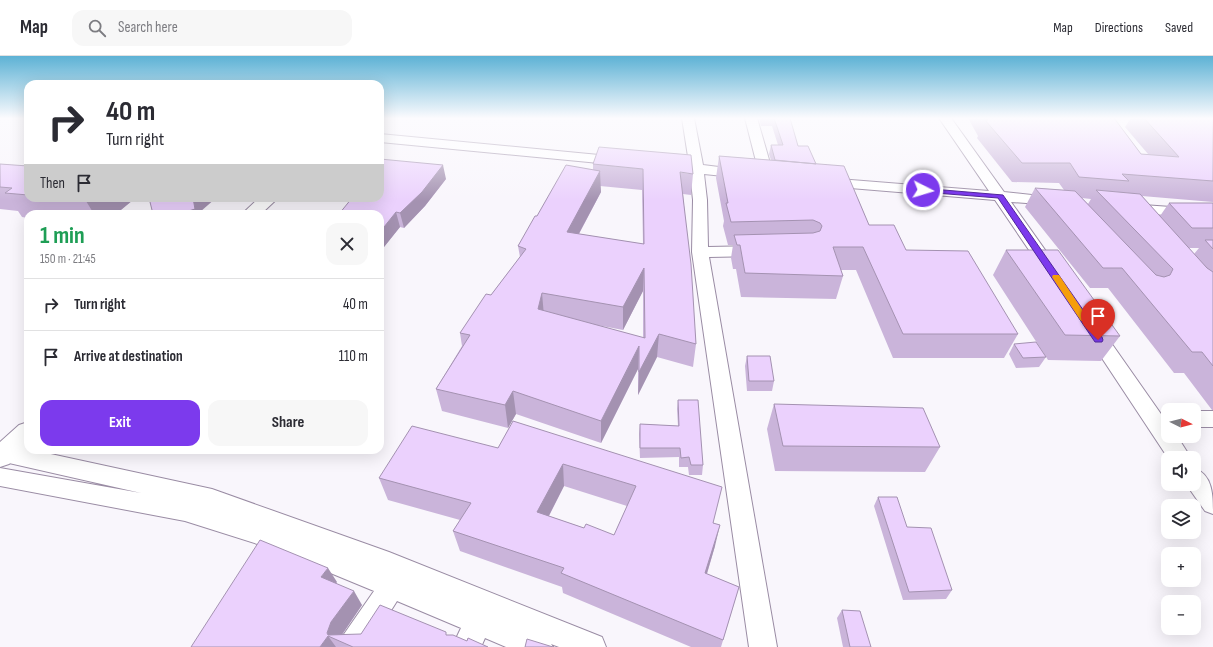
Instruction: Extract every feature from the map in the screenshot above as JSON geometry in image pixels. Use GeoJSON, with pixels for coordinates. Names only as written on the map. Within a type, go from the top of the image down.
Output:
{"type":"FeatureCollection","features":[{"type":"Feature","properties":{"kind":"main road"},"geometry":{"type":"LineString","coordinates":[[256,210],[264,202]]}},
{"type":"Feature","properties":{"kind":"main road"},"geometry":{"type":"LineString","coordinates":[[272,210],[281,202]]}},
{"type":"Feature","properties":{"kind":"main road"},"geometry":{"type":"LineString","coordinates":[[1,451],[24,421]]}},
{"type":"Feature","properties":{"kind":"main road"},"geometry":{"type":"LineString","coordinates":[[1,451],[24,435]]}},
{"type":"Feature","properties":{"kind":"street"},"geometry":{"type":"LineString","coordinates":[[461,146],[636,162]]}},
{"type":"Feature","properties":{"kind":"street"},"geometry":{"type":"LineString","coordinates":[[693,146],[700,200],[700,252],[763,647]]}},
{"type":"Feature","properties":{"kind":"street"},"geometry":{"type":"LineString","coordinates":[[759,146],[767,176]]}},
{"type":"Feature","properties":{"kind":"street"},"geometry":{"type":"LineString","coordinates":[[965,146],[1063,288]]}},
{"type":"Feature","properties":{"kind":"street"},"geometry":{"type":"LineString","coordinates":[[651,164],[782,178]]}},
{"type":"Feature","properties":{"kind":"street"},"geometry":{"type":"LineString","coordinates":[[814,180],[1067,202]]}},
{"type":"Feature","properties":{"kind":"street"},"geometry":{"type":"LineString","coordinates":[[1147,225],[1124,207],[1213,215]]}},
{"type":"Feature","properties":{"kind":"street"},"geometry":{"type":"LineString","coordinates":[[700,252],[776,250]]}},
{"type":"Feature","properties":{"kind":"street"},"geometry":{"type":"LineString","coordinates":[[1085,320],[1160,418],[1176,451]]}},
{"type":"Feature","properties":{"kind":"street"},"geometry":{"type":"LineString","coordinates":[[1201,419],[1213,419]]}},
{"type":"Feature","properties":{"kind":"street"},"geometry":{"type":"LineString","coordinates":[[1,451],[212,498],[389,564],[592,647]]}},
{"type":"Feature","properties":{"kind":"street"},"geometry":{"type":"LineString","coordinates":[[0,477],[185,511],[274,538],[539,647]]}},
{"type":"Feature","properties":{"kind":"street"},"geometry":{"type":"LineString","coordinates":[[1201,487],[1213,504]]}},
{"type":"Feature","properties":{"kind":"street"},"geometry":{"type":"LineString","coordinates":[[352,647],[392,587]]}},
{"type":"Feature","properties":{"kind":"street"},"geometry":{"type":"LineString","coordinates":[[466,647],[479,622]]}},
{"type":"Feature","properties":{"kind":"building"},"geometry":{"type":"Polygon","coordinates":[[[771,146],[808,146],[816,164],[775,160],[771,146]]]}},
{"type":"Feature","properties":{"kind":"building"},"geometry":{"type":"Polygon","coordinates":[[[1007,146],[1135,146],[1141,154],[1179,157],[1169,146],[1213,146],[1213,181],[1122,174],[1129,181],[1079,177],[1070,163],[1022,163],[1007,146]]]}},
{"type":"Feature","properties":{"kind":"building"},"geometry":{"type":"Polygon","coordinates":[[[599,147],[691,155],[693,174],[680,172],[691,264],[696,344],[659,334],[639,372],[639,346],[601,421],[513,391],[505,405],[436,389],[470,335],[460,333],[486,294],[491,295],[526,249],[518,246],[566,165],[600,171],[567,232],[644,244],[643,169],[593,164],[599,147]],[[644,268],[623,307],[542,293],[538,309],[645,338],[644,268]]]}},
{"type":"Feature","properties":{"kind":"building"},"geometry":{"type":"Polygon","coordinates":[[[719,156],[844,166],[869,225],[894,225],[906,250],[968,251],[1018,334],[903,334],[863,247],[833,247],[843,276],[745,273],[740,245],[737,245],[734,235],[813,233],[820,231],[822,226],[820,223],[813,220],[731,222],[726,203],[728,203],[719,156]]]}},
{"type":"Feature","properties":{"kind":"building"},"geometry":{"type":"Polygon","coordinates":[[[384,159],[443,165],[422,192],[400,213],[396,212],[384,227],[384,210],[342,210],[349,202],[384,202],[384,159]]]}},
{"type":"Feature","properties":{"kind":"building"},"geometry":{"type":"Polygon","coordinates":[[[0,164],[24,166],[24,195],[5,193],[12,188],[0,187],[0,164]]]}},
{"type":"Feature","properties":{"kind":"building"},"geometry":{"type":"Polygon","coordinates":[[[1035,188],[1075,191],[1156,275],[1164,277],[1170,275],[1173,269],[1096,190],[1140,194],[1207,268],[1213,272],[1213,366],[1202,352],[1192,352],[1122,268],[1103,268],[1035,188]]]}},
{"type":"Feature","properties":{"kind":"building"},"geometry":{"type":"Polygon","coordinates":[[[150,202],[194,202],[195,209],[192,210],[152,210],[150,202]]]}},
{"type":"Feature","properties":{"kind":"building"},"geometry":{"type":"Polygon","coordinates":[[[1169,203],[1213,203],[1213,228],[1192,228],[1169,203]]]}},
{"type":"Feature","properties":{"kind":"building"},"geometry":{"type":"Polygon","coordinates":[[[1205,240],[1213,240],[1213,249],[1205,240]]]}},
{"type":"Feature","properties":{"kind":"building"},"geometry":{"type":"Polygon","coordinates":[[[1006,250],[1058,250],[1120,336],[1065,335],[1006,250]]]}},
{"type":"Feature","properties":{"kind":"building"},"geometry":{"type":"Polygon","coordinates":[[[1036,342],[1046,357],[1023,358],[1014,344],[1036,342]]]}},
{"type":"Feature","properties":{"kind":"building"},"geometry":{"type":"Polygon","coordinates":[[[747,356],[770,356],[774,381],[749,381],[747,356]]]}},
{"type":"Feature","properties":{"kind":"building"},"geometry":{"type":"Polygon","coordinates":[[[678,400],[698,400],[703,465],[691,465],[689,457],[681,458],[680,448],[640,448],[640,424],[679,426],[678,400]]]}},
{"type":"Feature","properties":{"kind":"building"},"geometry":{"type":"Polygon","coordinates":[[[774,404],[923,408],[940,447],[783,446],[774,404]]]}},
{"type":"Feature","properties":{"kind":"building"},"geometry":{"type":"Polygon","coordinates":[[[513,421],[722,487],[713,523],[720,525],[705,573],[739,587],[723,640],[561,573],[564,568],[453,531],[471,503],[379,478],[412,426],[498,448],[513,421]],[[563,464],[537,512],[584,528],[586,524],[614,535],[636,486],[563,464]]]}},
{"type":"Feature","properties":{"kind":"building"},"geometry":{"type":"Polygon","coordinates":[[[878,497],[897,497],[907,527],[931,528],[952,590],[909,592],[878,497]]]}},
{"type":"Feature","properties":{"kind":"building"},"geometry":{"type":"Polygon","coordinates":[[[260,540],[328,568],[321,577],[354,591],[331,622],[327,633],[328,635],[361,634],[380,605],[446,632],[446,635],[453,635],[467,641],[468,638],[488,647],[353,647],[328,636],[320,647],[191,647],[260,540]]]}},
{"type":"Feature","properties":{"kind":"building"},"geometry":{"type":"Polygon","coordinates":[[[842,610],[860,611],[871,647],[850,647],[842,610]]]}},
{"type":"Feature","properties":{"kind":"building"},"geometry":{"type":"Polygon","coordinates":[[[527,639],[553,647],[525,647],[527,639]]]}},
{"type":"Feature","properties":{"kind":"slow traffic"},"geometry":{"type":"LineString","coordinates":[[1056,277],[1084,319]]}},
{"type":"Feature","properties":{"kind":"route"},"geometry":{"type":"LineString","coordinates":[[923,190],[1001,196],[1098,340]]}}]}
